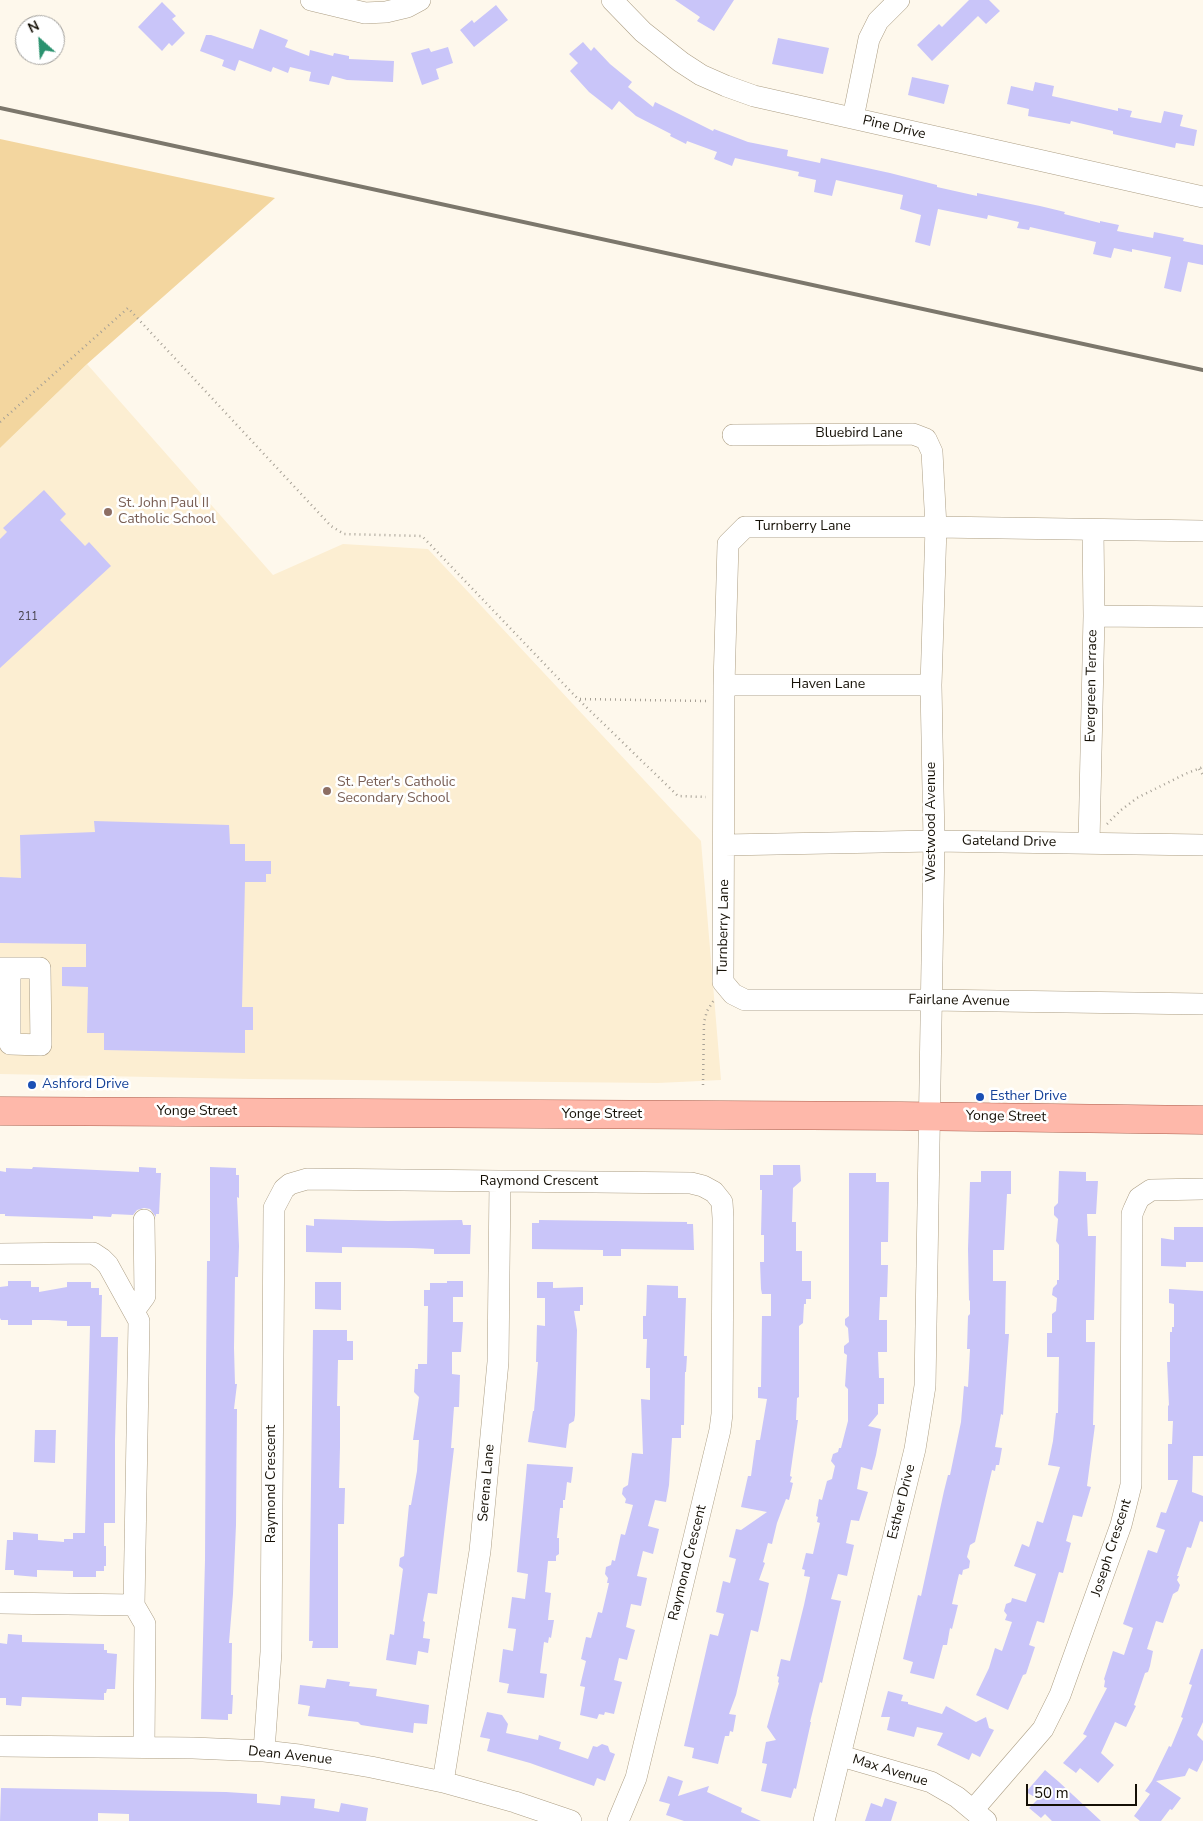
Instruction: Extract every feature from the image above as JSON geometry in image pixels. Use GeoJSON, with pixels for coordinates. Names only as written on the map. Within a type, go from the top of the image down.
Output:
{"type":"FeatureCollection","features":[{"type":"Feature","properties":{"kind":"main road","name":"Yonge Street"},"geometry":{"type":"LineString","coordinates":[[0,1111],[929,1116],[1203,1120]]}},
{"type":"Feature","properties":{"kind":"street"},"geometry":{"type":"LineString","coordinates":[[311,0],[365,13],[386,12],[406,7],[420,0]]}},
{"type":"Feature","properties":{"kind":"street","name":"Pine Drive"},"geometry":{"type":"LineString","coordinates":[[612,0],[643,32],[681,62],[710,79],[754,96],[1203,197]]}},
{"type":"Feature","properties":{"kind":"street"},"geometry":{"type":"LineString","coordinates":[[853,118],[870,34],[878,21],[899,0]]}},
{"type":"Feature","properties":{"kind":"street","name":"Bluebird Lane"},"geometry":{"type":"LineString","coordinates":[[732,434],[913,434],[926,439],[932,452],[936,526]]}},
{"type":"Feature","properties":{"kind":"street","name":"Turnberry Lane"},"geometry":{"type":"LineString","coordinates":[[719,991],[725,845],[724,684],[728,544],[745,528],[936,526],[1203,531]]}},
{"type":"Feature","properties":{"kind":"street","name":"Westwood Avenue"},"geometry":{"type":"LineString","coordinates":[[929,1116],[934,841],[931,686],[936,526]]}},
{"type":"Feature","properties":{"kind":"street","name":"Evergreen Terrace"},"geometry":{"type":"LineString","coordinates":[[1089,843],[1094,616],[1093,530]]}},
{"type":"Feature","properties":{"kind":"street"},"geometry":{"type":"LineString","coordinates":[[1094,616],[1203,617]]}},
{"type":"Feature","properties":{"kind":"street","name":"Haven Lane"},"geometry":{"type":"LineString","coordinates":[[724,684],[931,686]]}},
{"type":"Feature","properties":{"kind":"street","name":"Gateland Drive"},"geometry":{"type":"LineString","coordinates":[[725,845],[934,841],[1203,845]]}},
{"type":"Feature","properties":{"kind":"street","name":"Fairlane Avenue"},"geometry":{"type":"LineString","coordinates":[[719,991],[733,994],[745,1000],[930,1000],[1203,1004]]}},
{"type":"Feature","properties":{"kind":"street","name":"Esther Drive"},"geometry":{"type":"LineString","coordinates":[[824,1821],[915,1449],[923,1403],[926,1369],[929,1116]]}},
{"type":"Feature","properties":{"kind":"street","name":"Raymond Crescent"},"geometry":{"type":"LineString","coordinates":[[264,1751],[271,1652],[274,1208],[277,1201],[290,1184],[306,1179],[691,1183],[704,1186],[714,1192],[722,1202],[722,1414],[720,1430],[636,1778],[618,1821]]}},
{"type":"Feature","properties":{"kind":"street","name":"Serena Lane"},"geometry":{"type":"LineString","coordinates":[[443,1782],[481,1541],[498,1362],[500,1182]]}},
{"type":"Feature","properties":{"kind":"street","name":"Joseph Crescent"},"geometry":{"type":"LineString","coordinates":[[980,1815],[1043,1729],[1056,1704],[1121,1526],[1131,1485],[1132,1214],[1140,1198],[1151,1190],[1203,1189]]}},
{"type":"Feature","properties":{"kind":"street"},"geometry":{"type":"LineString","coordinates":[[134,1311],[145,1296],[144,1220]]}},
{"type":"Feature","properties":{"kind":"street"},"geometry":{"type":"LineString","coordinates":[[0,1254],[93,1253],[108,1266],[139,1321],[134,1605],[145,1624],[144,1748]]}},
{"type":"Feature","properties":{"kind":"street"},"geometry":{"type":"LineString","coordinates":[[0,1603],[134,1605]]}},
{"type":"Feature","properties":{"kind":"street","name":"Dean Avenue"},"geometry":{"type":"LineString","coordinates":[[0,1746],[264,1751],[371,1766],[443,1782],[493,1795],[571,1821]]}},
{"type":"Feature","properties":{"kind":"street","name":"Max Avenue"},"geometry":{"type":"LineString","coordinates":[[841,1756],[926,1780],[950,1792],[980,1815]]}},
{"type":"Feature","properties":{"kind":"path"},"geometry":{"type":"LineString","coordinates":[[0,422],[128,308],[331,526],[344,534],[422,536],[578,699],[678,796],[703,797]]}},
{"type":"Feature","properties":{"kind":"path"},"geometry":{"type":"LineString","coordinates":[[578,699],[704,701]]}},
{"type":"Feature","properties":{"kind":"path"},"geometry":{"type":"LineString","coordinates":[[1105,827],[1120,810],[1138,798],[1203,767]]}},
{"type":"Feature","properties":{"kind":"path"},"geometry":{"type":"LineString","coordinates":[[1198,769],[1203,776]]}},
{"type":"Feature","properties":{"kind":"path"},"geometry":{"type":"LineString","coordinates":[[703,1085],[704,1022],[707,1011],[719,991]]}},
{"type":"Feature","properties":{"kind":"shaded area"},"geometry":{"type":"Polygon","coordinates":[[[0,139],[275,198],[87,364],[0,448],[0,139]]]}},
{"type":"Feature","properties":{"kind":"shaded area","name":"St. Peter's Catholic Secondary School"},"geometry":{"type":"Polygon","coordinates":[[[87,364],[273,575],[343,544],[428,549],[701,841],[721,1080],[658,1083],[250,1079],[0,1074],[0,448],[87,364]]]}},
{"type":"Feature","properties":{"kind":"building"},"geometry":{"type":"Polygon","coordinates":[[[675,0],[734,0],[714,31],[697,21],[700,17],[675,0]]]}},
{"type":"Feature","properties":{"kind":"building"},"geometry":{"type":"Polygon","coordinates":[[[969,0],[989,0],[1000,11],[986,24],[978,16],[932,61],[917,45],[939,24],[942,27],[969,0]]]}},
{"type":"Feature","properties":{"kind":"building"},"geometry":{"type":"Polygon","coordinates":[[[162,2],[176,16],[172,19],[185,33],[172,46],[169,43],[162,51],[138,27],[162,2]]]}},
{"type":"Feature","properties":{"kind":"building"},"geometry":{"type":"Polygon","coordinates":[[[496,5],[508,20],[474,47],[460,30],[472,20],[474,23],[496,5]]]}},
{"type":"Feature","properties":{"kind":"building"},"geometry":{"type":"Polygon","coordinates":[[[260,29],[288,40],[285,47],[309,56],[310,50],[333,56],[334,53],[349,56],[349,59],[394,61],[393,82],[347,80],[332,76],[329,85],[309,81],[311,72],[290,67],[288,73],[273,67],[271,72],[239,60],[235,71],[222,66],[224,60],[200,51],[206,35],[253,49],[260,29]]]}},
{"type":"Feature","properties":{"kind":"building"},"geometry":{"type":"Polygon","coordinates":[[[778,38],[829,48],[823,74],[772,64],[778,38]]]}},
{"type":"Feature","properties":{"kind":"building"},"geometry":{"type":"Polygon","coordinates":[[[583,42],[591,51],[594,47],[610,64],[632,82],[628,87],[653,107],[655,102],[713,131],[714,129],[748,142],[788,150],[787,156],[820,163],[821,158],[890,173],[937,185],[937,187],[977,196],[977,193],[1040,206],[1100,223],[1100,221],[1119,225],[1117,231],[1153,238],[1154,232],[1184,238],[1183,241],[1203,245],[1203,265],[1188,262],[1181,292],[1164,288],[1171,257],[1132,249],[1132,252],[1114,248],[1111,258],[1093,254],[1096,242],[1030,227],[1029,230],[1017,228],[1019,222],[988,215],[987,219],[938,209],[930,246],[915,242],[921,215],[900,209],[903,195],[836,180],[832,196],[814,192],[816,180],[798,176],[799,172],[735,158],[732,166],[714,159],[717,152],[687,141],[686,144],[670,136],[671,134],[636,116],[619,101],[612,110],[589,92],[570,71],[578,63],[569,54],[583,42]]]}},
{"type":"Feature","properties":{"kind":"building"},"geometry":{"type":"Polygon","coordinates":[[[448,47],[453,63],[436,69],[439,79],[422,85],[411,53],[429,48],[431,52],[448,47]]]}},
{"type":"Feature","properties":{"kind":"building"},"geometry":{"type":"Polygon","coordinates":[[[912,77],[949,85],[944,104],[908,95],[912,77]]]}},
{"type":"Feature","properties":{"kind":"building"},"geometry":{"type":"Polygon","coordinates":[[[1035,82],[1054,86],[1052,96],[1118,111],[1118,108],[1132,111],[1130,117],[1161,123],[1164,111],[1183,115],[1180,126],[1197,130],[1194,146],[1176,143],[1175,148],[1113,134],[1113,131],[1071,121],[1070,124],[1028,116],[1029,109],[1007,104],[1011,86],[1033,91],[1035,82]]]}},
{"type":"Feature","properties":{"kind":"building"},"geometry":{"type":"Polygon","coordinates":[[[44,490],[66,514],[60,520],[85,546],[89,542],[111,566],[0,668],[0,539],[7,532],[3,528],[44,490]]]}},
{"type":"Feature","properties":{"kind":"building"},"geometry":{"type":"Polygon","coordinates":[[[94,821],[229,825],[230,844],[245,844],[245,861],[271,861],[271,874],[266,874],[266,882],[245,882],[242,1007],[253,1007],[253,1030],[245,1030],[245,1053],[104,1050],[104,1033],[87,1033],[88,987],[62,986],[62,967],[86,967],[86,944],[0,943],[0,877],[21,878],[20,835],[95,832],[94,821]]]}},
{"type":"Feature","properties":{"kind":"building"},"geometry":{"type":"Polygon","coordinates":[[[773,1165],[800,1165],[801,1181],[793,1188],[792,1222],[796,1222],[796,1251],[802,1251],[802,1281],[811,1281],[811,1299],[806,1299],[803,1323],[799,1326],[799,1397],[797,1398],[796,1420],[798,1420],[790,1476],[792,1477],[790,1482],[793,1483],[789,1500],[786,1499],[777,1523],[772,1544],[768,1543],[763,1562],[765,1563],[759,1580],[769,1583],[763,1610],[758,1632],[751,1630],[736,1695],[729,1714],[736,1715],[733,1732],[730,1731],[729,1736],[725,1736],[718,1764],[692,1758],[694,1748],[684,1746],[710,1634],[718,1636],[724,1614],[716,1612],[723,1581],[730,1583],[736,1559],[729,1557],[736,1529],[741,1530],[767,1512],[741,1507],[748,1476],[751,1476],[756,1440],[760,1440],[767,1399],[758,1398],[758,1387],[761,1387],[762,1316],[771,1316],[771,1294],[762,1294],[761,1289],[760,1262],[764,1262],[764,1235],[761,1235],[762,1190],[760,1190],[760,1175],[773,1175],[773,1165]]]}},
{"type":"Feature","properties":{"kind":"building"},"geometry":{"type":"Polygon","coordinates":[[[33,1167],[139,1172],[139,1167],[156,1168],[156,1173],[161,1173],[159,1214],[156,1214],[156,1217],[150,1209],[144,1208],[137,1210],[133,1215],[112,1214],[111,1217],[93,1216],[93,1219],[5,1216],[5,1214],[0,1214],[0,1171],[6,1172],[6,1168],[32,1169],[33,1167]]]}},
{"type":"Feature","properties":{"kind":"building"},"geometry":{"type":"Polygon","coordinates":[[[210,1167],[236,1168],[236,1175],[239,1175],[239,1198],[237,1197],[239,1246],[238,1277],[235,1277],[234,1348],[235,1384],[237,1384],[234,1409],[237,1409],[236,1525],[229,1643],[232,1643],[231,1695],[233,1695],[232,1714],[228,1714],[228,1720],[201,1719],[205,1560],[207,1261],[210,1261],[210,1167]]]}},
{"type":"Feature","properties":{"kind":"building"},"geometry":{"type":"Polygon","coordinates":[[[981,1171],[1011,1171],[1011,1194],[1007,1194],[1004,1250],[993,1250],[993,1281],[1006,1281],[1005,1334],[1009,1334],[1003,1415],[1001,1414],[995,1447],[1002,1448],[999,1465],[996,1465],[995,1471],[992,1470],[975,1542],[970,1545],[967,1557],[970,1561],[969,1568],[963,1570],[962,1575],[959,1574],[952,1604],[958,1605],[952,1629],[950,1628],[947,1645],[943,1645],[934,1679],[910,1673],[913,1662],[903,1659],[918,1595],[921,1596],[948,1475],[950,1475],[961,1422],[964,1386],[968,1387],[970,1349],[967,1349],[968,1316],[970,1314],[968,1249],[970,1182],[981,1182],[981,1171]]]}},
{"type":"Feature","properties":{"kind":"building"},"geometry":{"type":"Polygon","coordinates":[[[1059,1171],[1086,1172],[1086,1181],[1098,1181],[1096,1214],[1087,1214],[1088,1236],[1096,1236],[1094,1320],[1086,1320],[1086,1342],[1095,1342],[1093,1425],[1095,1425],[1087,1486],[1091,1487],[1082,1517],[1073,1515],[1066,1541],[1071,1543],[1063,1573],[1059,1572],[1044,1623],[1037,1621],[1029,1645],[1035,1647],[1026,1674],[1023,1675],[1008,1710],[976,1695],[989,1668],[995,1648],[1002,1651],[1012,1622],[1005,1620],[1007,1615],[1004,1611],[1006,1604],[1011,1602],[1012,1598],[1026,1602],[1036,1574],[1014,1566],[1022,1544],[1029,1547],[1037,1521],[1043,1523],[1060,1467],[1048,1465],[1056,1413],[1058,1413],[1059,1357],[1047,1357],[1047,1333],[1052,1333],[1052,1314],[1056,1311],[1057,1298],[1052,1295],[1053,1288],[1057,1284],[1057,1280],[1059,1280],[1059,1245],[1056,1241],[1058,1219],[1054,1215],[1054,1207],[1058,1203],[1059,1171]]]}},
{"type":"Feature","properties":{"kind":"building"},"geometry":{"type":"Polygon","coordinates":[[[849,1173],[876,1173],[876,1182],[889,1182],[888,1242],[881,1242],[881,1265],[888,1265],[887,1297],[880,1297],[879,1320],[887,1320],[887,1352],[878,1352],[879,1378],[884,1378],[884,1404],[878,1404],[878,1414],[868,1426],[881,1429],[876,1455],[872,1470],[861,1467],[857,1489],[868,1492],[859,1521],[851,1520],[846,1543],[854,1545],[847,1576],[838,1574],[831,1599],[841,1601],[822,1683],[820,1682],[810,1722],[796,1789],[794,1788],[791,1798],[761,1791],[767,1764],[762,1763],[766,1742],[776,1740],[767,1727],[779,1683],[779,1677],[777,1676],[781,1659],[790,1661],[804,1605],[810,1577],[804,1576],[805,1570],[802,1569],[806,1553],[813,1554],[820,1523],[817,1522],[818,1517],[816,1516],[819,1499],[822,1500],[827,1481],[832,1479],[835,1466],[831,1461],[833,1454],[841,1448],[848,1421],[848,1389],[845,1386],[847,1355],[844,1353],[844,1346],[849,1342],[845,1319],[849,1316],[849,1173]]]}},
{"type":"Feature","properties":{"kind":"building"},"geometry":{"type":"Polygon","coordinates":[[[314,1219],[462,1220],[463,1225],[471,1225],[470,1254],[434,1254],[434,1249],[342,1247],[342,1253],[306,1252],[306,1225],[314,1226],[314,1219]]]}},
{"type":"Feature","properties":{"kind":"building"},"geometry":{"type":"Polygon","coordinates":[[[539,1220],[687,1222],[687,1224],[693,1224],[694,1250],[621,1249],[621,1256],[603,1256],[603,1250],[532,1249],[532,1223],[539,1223],[539,1220]]]}},
{"type":"Feature","properties":{"kind":"building"},"geometry":{"type":"Polygon","coordinates":[[[1174,1227],[1203,1227],[1203,1262],[1186,1262],[1186,1267],[1161,1266],[1161,1238],[1174,1240],[1174,1227]]]}},
{"type":"Feature","properties":{"kind":"building"},"geometry":{"type":"Polygon","coordinates":[[[8,1281],[31,1281],[31,1287],[39,1287],[39,1292],[67,1287],[67,1282],[91,1282],[91,1288],[99,1288],[99,1295],[102,1295],[101,1337],[118,1337],[115,1523],[104,1523],[106,1566],[104,1566],[104,1571],[96,1571],[96,1577],[73,1577],[73,1571],[37,1570],[37,1577],[14,1575],[14,1570],[5,1570],[7,1540],[13,1540],[13,1532],[38,1534],[38,1540],[64,1542],[64,1539],[73,1539],[73,1533],[85,1533],[90,1326],[67,1326],[67,1321],[48,1320],[32,1320],[32,1325],[8,1325],[8,1320],[1,1320],[0,1318],[0,1287],[8,1286],[8,1281]]]}},
{"type":"Feature","properties":{"kind":"building"},"geometry":{"type":"Polygon","coordinates":[[[447,1281],[463,1281],[463,1297],[453,1297],[453,1322],[463,1322],[461,1352],[452,1352],[452,1374],[460,1375],[459,1407],[454,1407],[451,1448],[454,1448],[437,1594],[428,1593],[423,1621],[425,1622],[423,1638],[430,1639],[428,1653],[418,1651],[416,1665],[386,1660],[390,1634],[394,1635],[403,1569],[399,1566],[400,1558],[404,1556],[409,1505],[411,1505],[417,1471],[419,1440],[413,1440],[419,1397],[414,1392],[415,1369],[418,1369],[418,1364],[427,1364],[428,1306],[424,1306],[424,1290],[430,1290],[430,1283],[447,1283],[447,1281]]]}},
{"type":"Feature","properties":{"kind":"building"},"geometry":{"type":"Polygon","coordinates":[[[315,1282],[341,1282],[341,1310],[315,1309],[315,1282]]]}},
{"type":"Feature","properties":{"kind":"building"},"geometry":{"type":"Polygon","coordinates":[[[537,1282],[553,1282],[553,1288],[583,1287],[583,1305],[580,1305],[580,1311],[574,1311],[577,1330],[575,1415],[574,1421],[569,1424],[566,1448],[528,1442],[534,1411],[538,1362],[536,1362],[537,1325],[545,1326],[545,1298],[537,1298],[537,1282]]]}},
{"type":"Feature","properties":{"kind":"building"},"geometry":{"type":"Polygon","coordinates":[[[647,1285],[678,1286],[678,1298],[686,1298],[684,1356],[687,1356],[684,1425],[681,1425],[681,1438],[672,1438],[666,1502],[655,1500],[648,1526],[659,1529],[653,1554],[643,1551],[637,1576],[647,1578],[641,1606],[631,1604],[626,1627],[635,1630],[627,1660],[619,1658],[614,1680],[622,1682],[614,1714],[605,1712],[604,1715],[599,1714],[597,1719],[580,1715],[585,1687],[580,1686],[586,1661],[581,1659],[586,1637],[591,1638],[598,1612],[602,1613],[609,1583],[607,1583],[608,1578],[605,1574],[606,1567],[611,1565],[612,1560],[615,1561],[621,1534],[625,1535],[633,1505],[625,1503],[626,1499],[622,1494],[623,1488],[628,1485],[632,1453],[643,1454],[641,1399],[650,1400],[650,1368],[646,1368],[647,1339],[643,1339],[643,1316],[646,1316],[647,1285]]]}},
{"type":"Feature","properties":{"kind":"building"},"geometry":{"type":"Polygon","coordinates":[[[1169,1289],[1203,1291],[1203,1456],[1193,1456],[1192,1492],[1203,1496],[1203,1522],[1200,1521],[1191,1548],[1187,1547],[1177,1576],[1179,1576],[1177,1580],[1180,1585],[1178,1591],[1173,1594],[1163,1623],[1156,1621],[1147,1649],[1153,1651],[1150,1666],[1148,1672],[1145,1673],[1134,1705],[1136,1706],[1126,1727],[1115,1722],[1101,1753],[1114,1765],[1098,1783],[1080,1768],[1076,1773],[1063,1763],[1087,1736],[1083,1734],[1107,1688],[1104,1687],[1104,1679],[1113,1651],[1124,1655],[1133,1628],[1123,1624],[1148,1550],[1157,1553],[1165,1530],[1156,1527],[1161,1512],[1166,1513],[1178,1480],[1168,1480],[1168,1444],[1172,1444],[1173,1421],[1168,1421],[1167,1362],[1170,1362],[1170,1332],[1172,1332],[1172,1327],[1174,1327],[1174,1304],[1169,1303],[1169,1289]]]}},
{"type":"Feature","properties":{"kind":"building"},"geometry":{"type":"Polygon","coordinates":[[[313,1330],[347,1330],[347,1341],[353,1341],[353,1360],[338,1360],[337,1406],[340,1406],[339,1488],[345,1488],[344,1524],[338,1524],[338,1648],[312,1648],[313,1641],[309,1641],[313,1330]]]}},
{"type":"Feature","properties":{"kind":"building"},"geometry":{"type":"Polygon","coordinates":[[[35,1430],[56,1430],[55,1463],[34,1462],[35,1430]]]}},
{"type":"Feature","properties":{"kind":"building"},"geometry":{"type":"Polygon","coordinates":[[[527,1464],[573,1467],[571,1483],[567,1482],[563,1508],[560,1508],[557,1538],[559,1538],[559,1554],[556,1556],[556,1561],[548,1561],[545,1592],[551,1593],[548,1620],[554,1620],[551,1638],[549,1637],[548,1643],[544,1642],[540,1673],[547,1674],[544,1698],[507,1693],[509,1684],[499,1682],[503,1649],[513,1651],[516,1629],[508,1628],[512,1597],[525,1599],[528,1574],[517,1572],[527,1464]]]}},
{"type":"Feature","properties":{"kind":"building"},"geometry":{"type":"Polygon","coordinates":[[[8,1634],[22,1635],[22,1642],[104,1644],[104,1650],[107,1650],[107,1653],[117,1654],[115,1689],[107,1689],[106,1693],[104,1693],[104,1700],[22,1697],[21,1706],[6,1705],[6,1698],[0,1698],[0,1643],[7,1644],[8,1634]]]}},
{"type":"Feature","properties":{"kind":"building"},"geometry":{"type":"Polygon","coordinates":[[[1201,1649],[1203,1649],[1203,1722],[1197,1735],[1203,1741],[1203,1760],[1197,1772],[1189,1768],[1185,1776],[1156,1781],[1181,1798],[1161,1821],[1140,1821],[1134,1816],[1150,1794],[1145,1791],[1169,1746],[1171,1747],[1183,1718],[1181,1717],[1192,1685],[1189,1684],[1201,1649]]]}},
{"type":"Feature","properties":{"kind":"building"},"geometry":{"type":"Polygon","coordinates":[[[327,1679],[350,1682],[349,1686],[377,1689],[376,1696],[429,1705],[427,1724],[414,1723],[413,1733],[361,1725],[358,1722],[308,1716],[310,1706],[298,1704],[300,1685],[325,1688],[327,1679]]]}},
{"type":"Feature","properties":{"kind":"building"},"geometry":{"type":"Polygon","coordinates":[[[888,1691],[903,1695],[901,1701],[908,1702],[908,1704],[942,1714],[946,1706],[976,1722],[986,1717],[989,1728],[994,1730],[980,1757],[972,1753],[969,1760],[937,1745],[943,1733],[917,1727],[914,1737],[887,1730],[890,1717],[881,1717],[888,1691]]]}},
{"type":"Feature","properties":{"kind":"building"},"geometry":{"type":"Polygon","coordinates":[[[487,1712],[502,1715],[508,1724],[506,1733],[538,1740],[539,1735],[561,1742],[559,1749],[588,1759],[593,1746],[597,1747],[602,1744],[608,1746],[610,1752],[615,1754],[605,1781],[597,1778],[594,1786],[530,1763],[487,1751],[490,1739],[480,1737],[487,1712]]]}},
{"type":"Feature","properties":{"kind":"building"},"geometry":{"type":"Polygon","coordinates":[[[1045,1770],[1101,1821],[1052,1821],[1045,1814],[1041,1818],[1029,1808],[1038,1799],[1026,1792],[1045,1770]]]}},
{"type":"Feature","properties":{"kind":"building"},"geometry":{"type":"Polygon","coordinates":[[[668,1776],[683,1781],[678,1796],[709,1786],[707,1792],[742,1808],[741,1812],[761,1821],[684,1821],[666,1815],[670,1804],[659,1801],[668,1776]]]}},
{"type":"Feature","properties":{"kind":"building"},"geometry":{"type":"Polygon","coordinates":[[[1,1788],[226,1792],[257,1794],[257,1803],[280,1805],[281,1796],[315,1799],[314,1808],[339,1812],[341,1803],[368,1808],[366,1821],[129,1821],[129,1814],[98,1813],[98,1821],[0,1821],[1,1788]]]}},
{"type":"Feature","properties":{"kind":"building"},"geometry":{"type":"Polygon","coordinates":[[[885,1798],[897,1802],[891,1821],[865,1821],[871,1803],[882,1807],[885,1798]]]}},
{"type":"Feature","properties":{"kind":"railway"},"geometry":{"type":"LineString","coordinates":[[0,108],[1203,370]]}},
{"type":"Feature","properties":{"kind":"place","name":"St. John Paul II Catholic School"},"geometry":{"type":"Point","coordinates":[108,512]}},
{"type":"Feature","properties":{"kind":"place","name":"St. Peter's Catholic Secondary School"},"geometry":{"type":"Point","coordinates":[327,791]}},
{"type":"Feature","properties":{"kind":"place","name":"Ashford Drive"},"geometry":{"type":"Point","coordinates":[32,1085]}},
{"type":"Feature","properties":{"kind":"place","name":"Esther Drive"},"geometry":{"type":"Point","coordinates":[980,1097]}}]}
